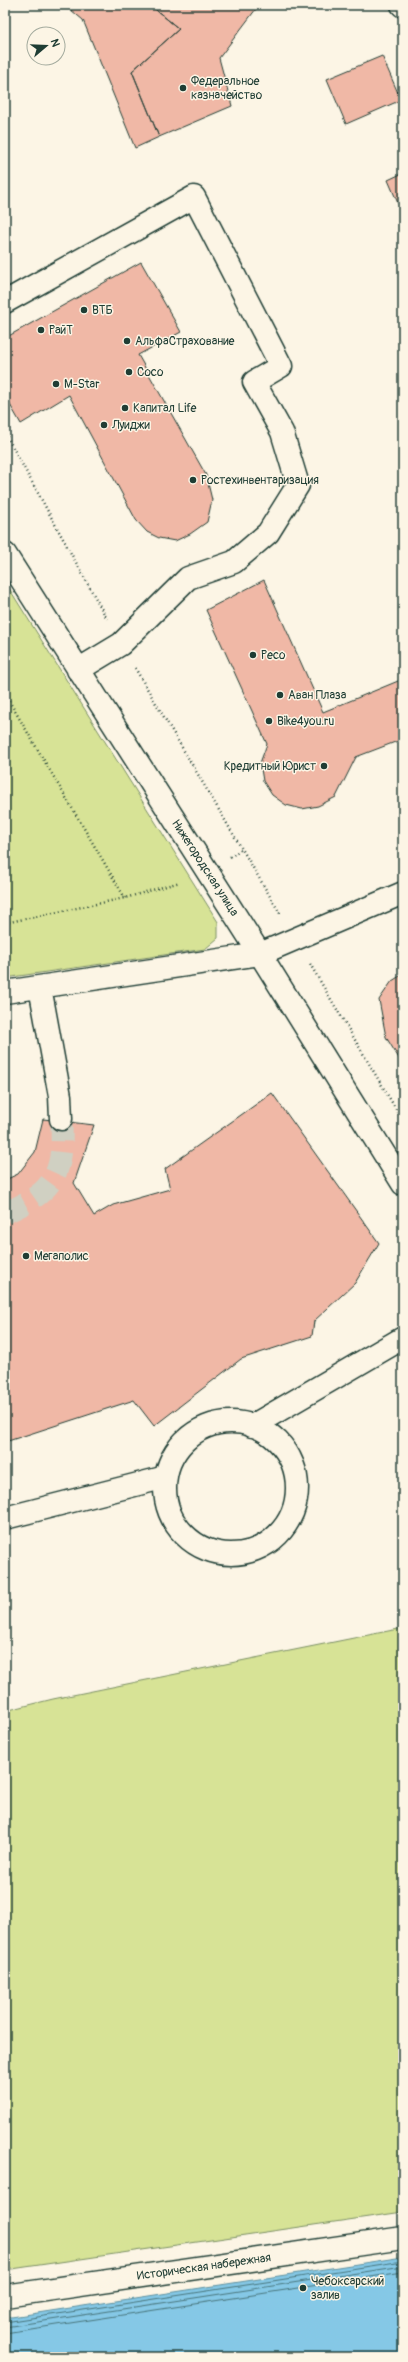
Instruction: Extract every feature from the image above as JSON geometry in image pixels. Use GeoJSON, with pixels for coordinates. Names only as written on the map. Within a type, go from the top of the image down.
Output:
{"type":"FeatureCollection","features":[{"type":"Feature","properties":{"kind":"street"},"geometry":{"type":"LineString","coordinates":[[5,302],[194,197],[280,366],[254,382],[282,432],[298,485],[268,533],[234,562],[188,578],[121,644],[78,670]]}},
{"type":"Feature","properties":{"kind":"street","name":"Нижегородская улица"},"geometry":{"type":"LineString","coordinates":[[5,554],[260,954],[403,1184]]}},
{"type":"Feature","properties":{"kind":"street"},"geometry":{"type":"LineString","coordinates":[[5,992],[260,954],[403,893]]}},
{"type":"Feature","properties":{"kind":"street"},"geometry":{"type":"LineString","coordinates":[[40,987],[60,1096],[62,1119]]}},
{"type":"Feature","properties":{"kind":"street"},"geometry":{"type":"LineString","coordinates":[[252,1426],[403,1338]]}},
{"type":"Feature","properties":{"kind":"street"},"geometry":{"type":"LineString","coordinates":[[230,1422],[252,1426],[271,1435],[285,1450],[294,1469],[297,1489],[294,1509],[285,1528],[270,1542],[251,1552],[231,1555],[209,1550],[189,1539],[174,1522],[166,1500],[166,1477],[174,1456],[188,1438],[207,1426],[230,1422]]}},
{"type":"Feature","properties":{"kind":"street"},"geometry":{"type":"LineString","coordinates":[[5,1518],[166,1477]]}},
{"type":"Feature","properties":{"kind":"street","name":"Историческая набережная"},"geometry":{"type":"LineString","coordinates":[[5,2296],[403,2238]]}},
{"type":"Feature","properties":{"kind":"path"},"geometry":{"type":"LineString","coordinates":[[5,433],[121,644],[403,1121]]}},
{"type":"Feature","properties":{"kind":"path"},"geometry":{"type":"LineString","coordinates":[[5,694],[125,898]]}},
{"type":"Feature","properties":{"kind":"path"},"geometry":{"type":"LineString","coordinates":[[5,923],[125,898],[191,879],[242,849]]}},
{"type":"Feature","properties":{"kind":"green space"},"geometry":{"type":"Polygon","coordinates":[[[5,582],[218,922],[218,938],[205,949],[5,978],[5,582]]]}},
{"type":"Feature","properties":{"kind":"green space"},"geometry":{"type":"Polygon","coordinates":[[[403,1628],[403,2212],[5,2270],[5,1711],[53,1699],[403,1628]]]}},
{"type":"Feature","properties":{"kind":"water","name":"Чебоксарский залив"},"geometry":{"type":"Polygon","coordinates":[[[403,2257],[403,2357],[5,2357],[5,2318],[403,2257]]]}},
{"type":"Feature","properties":{"kind":"building"},"geometry":{"type":"Polygon","coordinates":[[[65,5],[150,5],[179,29],[132,71],[159,137],[135,148],[83,20],[65,5]]]}},
{"type":"Feature","properties":{"kind":"building","name":"Федеральное казначейство"},"geometry":{"type":"Polygon","coordinates":[[[150,5],[259,5],[219,58],[232,106],[159,137],[132,71],[179,29],[150,5]]]}},
{"type":"Feature","properties":{"kind":"building"},"geometry":{"type":"Polygon","coordinates":[[[382,56],[401,100],[346,124],[327,79],[382,56]]]}},
{"type":"Feature","properties":{"kind":"building"},"geometry":{"type":"Polygon","coordinates":[[[403,173],[403,215],[388,180],[403,173]]]}},
{"type":"Feature","properties":{"kind":"building"},"geometry":{"type":"Polygon","coordinates":[[[141,262],[181,332],[138,355],[206,475],[212,500],[207,522],[190,534],[175,541],[159,538],[147,532],[136,520],[69,395],[21,424],[5,396],[5,338],[141,262]]]}},
{"type":"Feature","properties":{"kind":"building","name":"Аван Плаза"},"geometry":{"type":"Polygon","coordinates":[[[264,580],[323,712],[403,679],[403,739],[356,757],[336,797],[318,806],[302,809],[286,805],[272,795],[263,781],[260,763],[267,744],[206,610],[264,580]]]}},
{"type":"Feature","properties":{"kind":"building"},"geometry":{"type":"Polygon","coordinates":[[[403,974],[403,1065],[386,1037],[379,1000],[392,981],[403,974]]]}},
{"type":"Feature","properties":{"kind":"building"},"geometry":{"type":"Polygon","coordinates":[[[272,1093],[379,1243],[355,1283],[314,1321],[312,1336],[241,1359],[154,1426],[134,1400],[5,1442],[5,1180],[18,1174],[35,1152],[43,1119],[94,1125],[74,1183],[94,1216],[113,1205],[170,1189],[165,1169],[272,1093]]]}},
{"type":"Feature","properties":{"kind":"tunnel"},"geometry":{"type":"LineString","coordinates":[[5,1213],[35,1197],[46,1188],[53,1178],[61,1153],[61,1119]]}},
{"type":"Feature","properties":{"kind":"place","name":"Федеральное казначейство"},"geometry":{"type":"Point","coordinates":[183,88]}},
{"type":"Feature","properties":{"kind":"place","name":"ВТБ"},"geometry":{"type":"Point","coordinates":[84,310]}},
{"type":"Feature","properties":{"kind":"place","name":"РайТ"},"geometry":{"type":"Point","coordinates":[41,330]}},
{"type":"Feature","properties":{"kind":"place","name":"АльфаСтрахование"},"geometry":{"type":"Point","coordinates":[127,341]}},
{"type":"Feature","properties":{"kind":"place","name":"Сосо"},"geometry":{"type":"Point","coordinates":[129,372]}},
{"type":"Feature","properties":{"kind":"place","name":"M-Star"},"geometry":{"type":"Point","coordinates":[56,384]}},
{"type":"Feature","properties":{"kind":"place","name":"Капитал Life"},"geometry":{"type":"Point","coordinates":[125,408]}},
{"type":"Feature","properties":{"kind":"place","name":"Луиджи"},"geometry":{"type":"Point","coordinates":[104,425]}},
{"type":"Feature","properties":{"kind":"place","name":"Ростехинвентаризация"},"geometry":{"type":"Point","coordinates":[193,480]}},
{"type":"Feature","properties":{"kind":"place","name":"Ресо"},"geometry":{"type":"Point","coordinates":[253,655]}},
{"type":"Feature","properties":{"kind":"place","name":"Аван Плаза"},"geometry":{"type":"Point","coordinates":[280,695]}},
{"type":"Feature","properties":{"kind":"place","name":"Bike4you.ru"},"geometry":{"type":"Point","coordinates":[269,721]}},
{"type":"Feature","properties":{"kind":"place","name":"Кредитный Юрист"},"geometry":{"type":"Point","coordinates":[324,766]}},
{"type":"Feature","properties":{"kind":"place","name":"Мегаполис"},"geometry":{"type":"Point","coordinates":[26,1256]}},
{"type":"Feature","properties":{"kind":"place","name":"Чебоксарский залив"},"geometry":{"type":"Point","coordinates":[303,2288]}}]}
